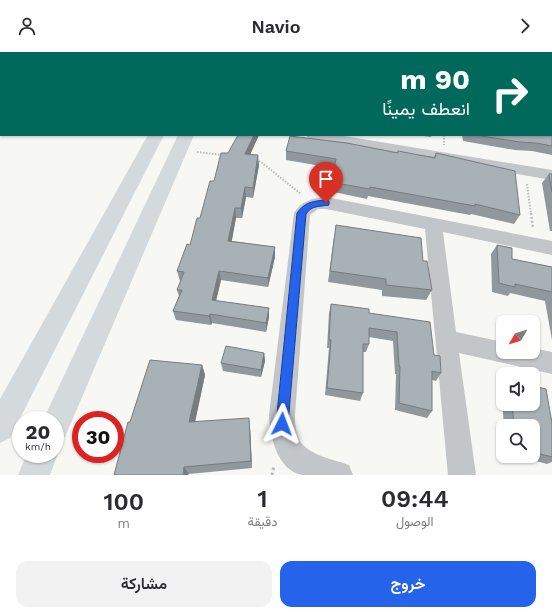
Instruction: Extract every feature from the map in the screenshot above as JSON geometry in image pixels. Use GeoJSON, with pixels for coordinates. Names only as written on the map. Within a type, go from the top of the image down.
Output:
{"type":"FeatureCollection","features":[{"type":"Feature","properties":{"kind":"street"},"geometry":{"type":"LineString","coordinates":[[0,428],[155,136]]}},
{"type":"Feature","properties":{"kind":"street"},"geometry":{"type":"LineString","coordinates":[[319,136],[552,175]]}},
{"type":"Feature","properties":{"kind":"street"},"geometry":{"type":"LineString","coordinates":[[379,136],[444,141],[552,165]]}},
{"type":"Feature","properties":{"kind":"street"},"geometry":{"type":"LineString","coordinates":[[63,411],[183,143]]}},
{"type":"Feature","properties":{"kind":"street"},"geometry":{"type":"LineString","coordinates":[[131,181],[164,183]]}},
{"type":"Feature","properties":{"kind":"street"},"geometry":{"type":"LineString","coordinates":[[338,475],[302,461],[289,449],[282,432],[282,415],[302,213],[307,207],[315,203],[326,203],[544,246]]}},
{"type":"Feature","properties":{"kind":"street"},"geometry":{"type":"LineString","coordinates":[[433,224],[462,475]]}},
{"type":"Feature","properties":{"kind":"street"},"geometry":{"type":"LineString","coordinates":[[447,340],[552,363]]}},
{"type":"Feature","properties":{"kind":"street"},"geometry":{"type":"LineString","coordinates":[[34,475],[39,463]]}},
{"type":"Feature","properties":{"kind":"path"},"geometry":{"type":"LineString","coordinates":[[183,143],[223,155]]}},
{"type":"Feature","properties":{"kind":"path"},"geometry":{"type":"LineString","coordinates":[[253,158],[261,162],[304,196],[307,207]]}},
{"type":"Feature","properties":{"kind":"path"},"geometry":{"type":"LineString","coordinates":[[525,171],[544,246]]}},
{"type":"Feature","properties":{"kind":"building"},"geometry":{"type":"Polygon","coordinates":[[[237,136],[254,136],[245,154],[258,155],[253,188],[245,187],[241,208],[235,208],[228,241],[275,247],[268,278],[219,271],[212,300],[269,308],[266,323],[210,314],[209,316],[173,311],[182,290],[177,290],[184,272],[177,271],[187,244],[190,245],[197,218],[200,218],[210,181],[214,181],[221,153],[228,153],[237,136]]]}},
{"type":"Feature","properties":{"kind":"building"},"geometry":{"type":"Polygon","coordinates":[[[290,136],[347,143],[398,153],[398,151],[435,158],[436,153],[515,171],[520,215],[475,204],[475,206],[370,187],[369,189],[331,182],[336,159],[286,151],[290,136]]]}},
{"type":"Feature","properties":{"kind":"building"},"geometry":{"type":"Polygon","coordinates":[[[481,136],[552,136],[552,146],[481,136]]]}},
{"type":"Feature","properties":{"kind":"building"},"geometry":{"type":"Polygon","coordinates":[[[549,174],[552,174],[552,192],[549,174]]]}},
{"type":"Feature","properties":{"kind":"building"},"geometry":{"type":"Polygon","coordinates":[[[336,225],[421,238],[423,261],[427,261],[432,290],[386,285],[386,279],[330,271],[336,225]]]}},
{"type":"Feature","properties":{"kind":"building"},"geometry":{"type":"Polygon","coordinates":[[[497,245],[512,248],[512,259],[552,267],[552,292],[515,284],[515,287],[499,283],[497,245]]]}},
{"type":"Feature","properties":{"kind":"building"},"geometry":{"type":"Polygon","coordinates":[[[331,304],[369,309],[369,313],[430,322],[434,355],[440,356],[441,373],[432,371],[432,411],[399,403],[400,366],[397,332],[369,328],[369,344],[363,344],[363,393],[327,388],[331,340],[329,339],[331,304]]]}},
{"type":"Feature","properties":{"kind":"building"},"geometry":{"type":"Polygon","coordinates":[[[226,346],[264,353],[261,370],[221,363],[226,346]]]}},
{"type":"Feature","properties":{"kind":"building"},"geometry":{"type":"Polygon","coordinates":[[[150,360],[202,365],[189,422],[249,418],[251,461],[184,467],[183,475],[114,475],[117,463],[124,463],[124,437],[128,422],[130,422],[150,360]]]}},
{"type":"Feature","properties":{"kind":"building"},"geometry":{"type":"Polygon","coordinates":[[[540,388],[546,389],[552,423],[552,457],[540,454],[540,419],[513,419],[513,411],[540,411],[540,388]]]}},
{"type":"Feature","properties":{"kind":"route"},"geometry":{"type":"LineString","coordinates":[[282,424],[302,213],[307,207],[315,203],[326,203]]}}]}
